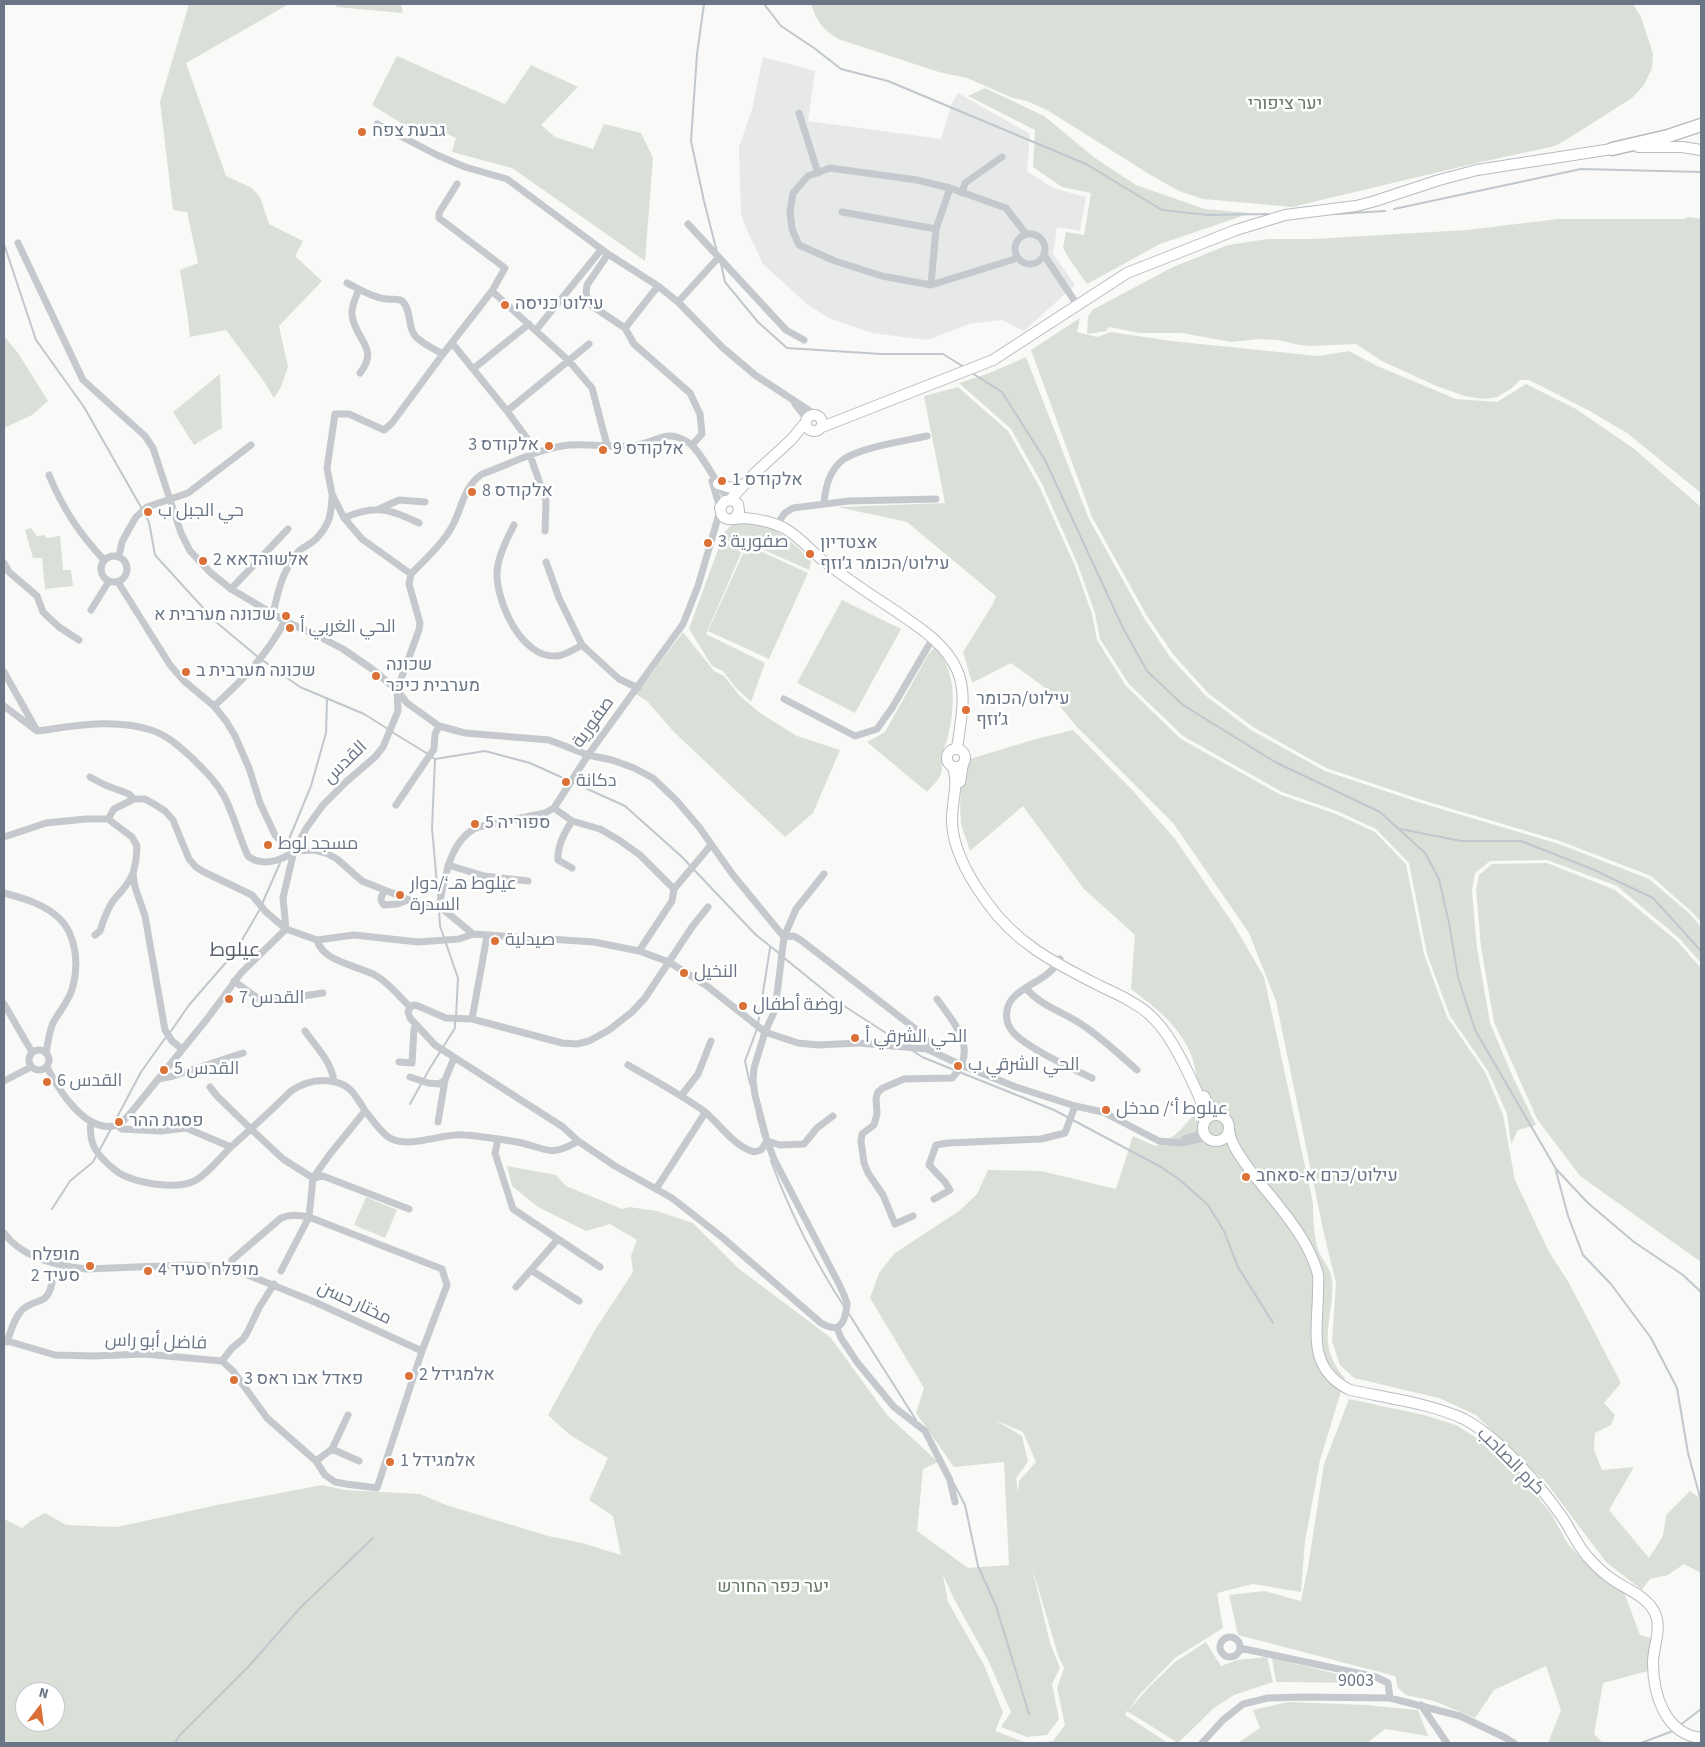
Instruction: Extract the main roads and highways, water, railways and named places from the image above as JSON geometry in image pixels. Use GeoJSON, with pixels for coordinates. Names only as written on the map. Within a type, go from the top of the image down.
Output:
{"type":"FeatureCollection","features":[{"type":"Feature","properties":{"kind":"highway"},"geometry":{"type":"LineString","coordinates":[[1612,149],[1668,136],[1701,125]]}},
{"type":"Feature","properties":{"kind":"waterway"},"geometry":{"type":"LineString","coordinates":[[704,4],[697,54],[691,141],[717,252]]}},
{"type":"Feature","properties":{"kind":"waterway"},"geometry":{"type":"LineString","coordinates":[[764,4],[781,26],[841,69],[888,81],[1086,164],[1162,210],[1208,215],[1268,214]]}},
{"type":"Feature","properties":{"kind":"waterway"},"geometry":{"type":"LineString","coordinates":[[1394,209],[1581,169],[1701,172]]}},
{"type":"Feature","properties":{"kind":"waterway"},"geometry":{"type":"LineString","coordinates":[[1335,214],[1385,211]]}},
{"type":"Feature","properties":{"kind":"waterway"},"geometry":{"type":"LineString","coordinates":[[4,244],[36,340],[84,407],[142,509]]}},
{"type":"Feature","properties":{"kind":"waterway"},"geometry":{"type":"LineString","coordinates":[[721,264],[725,282],[758,322],[787,348],[881,354],[943,354],[964,367]]}},
{"type":"Feature","properties":{"kind":"waterway"},"geometry":{"type":"LineString","coordinates":[[972,373],[1002,392],[1045,460],[1123,628],[1147,671],[1183,705],[1275,762],[1380,812],[1425,853],[1439,879],[1458,977],[1475,1030],[1556,1169],[1588,1203],[1634,1242],[1683,1275],[1701,1292]]}},
{"type":"Feature","properties":{"kind":"waterway"},"geometry":{"type":"LineString","coordinates":[[144,513],[149,522],[155,555],[216,622],[258,657],[300,687],[364,714],[388,729]]}},
{"type":"Feature","properties":{"kind":"waterway"},"geometry":{"type":"LineString","coordinates":[[287,844],[311,786],[326,733],[327,699]]}},
{"type":"Feature","properties":{"kind":"waterway"},"geometry":{"type":"LineString","coordinates":[[392,732],[428,754]]}},
{"type":"Feature","properties":{"kind":"waterway"},"geometry":{"type":"LineString","coordinates":[[432,757],[435,759],[485,751],[530,763],[625,806],[681,856],[756,935],[780,954]]}},
{"type":"Feature","properties":{"kind":"waterway"},"geometry":{"type":"LineString","coordinates":[[435,760],[432,828],[438,895]]}},
{"type":"Feature","properties":{"kind":"waterway"},"geometry":{"type":"LineString","coordinates":[[1400,829],[1461,841],[1521,841],[1592,869],[1653,898],[1701,951]]}},
{"type":"Feature","properties":{"kind":"waterway"},"geometry":{"type":"LineString","coordinates":[[262,904],[280,863]]}},
{"type":"Feature","properties":{"kind":"waterway"},"geometry":{"type":"LineString","coordinates":[[169,1034],[189,1005],[235,952],[260,909]]}},
{"type":"Feature","properties":{"kind":"waterway"},"geometry":{"type":"LineString","coordinates":[[439,909],[440,926],[458,978],[456,1017]]}},
{"type":"Feature","properties":{"kind":"waterway"},"geometry":{"type":"LineString","coordinates":[[758,1024],[770,948]]}},
{"type":"Feature","properties":{"kind":"waterway"},"geometry":{"type":"LineString","coordinates":[[783,957],[841,1004],[903,1044]]}},
{"type":"Feature","properties":{"kind":"waterway"},"geometry":{"type":"LineString","coordinates":[[410,1104],[455,1028],[455,1021]]}},
{"type":"Feature","properties":{"kind":"waterway"},"geometry":{"type":"LineString","coordinates":[[750,1084],[745,1061],[757,1029]]}},
{"type":"Feature","properties":{"kind":"waterway"},"geometry":{"type":"LineString","coordinates":[[114,1123],[141,1072],[166,1037]]}},
{"type":"Feature","properties":{"kind":"waterway"},"geometry":{"type":"LineString","coordinates":[[913,1051],[922,1057],[1054,1110],[1161,1167],[1180,1180],[1208,1205],[1224,1231],[1238,1267],[1273,1323]]}},
{"type":"Feature","properties":{"kind":"waterway"},"geometry":{"type":"LineString","coordinates":[[757,1115],[763,1137]]}},
{"type":"Feature","properties":{"kind":"waterway"},"geometry":{"type":"LineString","coordinates":[[99,1151],[112,1127]]}},
{"type":"Feature","properties":{"kind":"waterway"},"geometry":{"type":"LineString","coordinates":[[52,1209],[70,1181],[93,1162],[96,1156]]}},
{"type":"Feature","properties":{"kind":"waterway"},"geometry":{"type":"LineString","coordinates":[[771,1161],[786,1199],[804,1236],[823,1273],[845,1308]]}},
{"type":"Feature","properties":{"kind":"waterway"},"geometry":{"type":"LineString","coordinates":[[1556,1171],[1568,1216],[1583,1255],[1611,1284],[1651,1338],[1677,1388],[1688,1453],[1701,1501]]}},
{"type":"Feature","properties":{"kind":"waterway"},"geometry":{"type":"LineString","coordinates":[[849,1314],[916,1420]]}},
{"type":"Feature","properties":{"kind":"waterway"},"geometry":{"type":"LineString","coordinates":[[954,1484],[965,1505],[978,1566],[996,1606],[1029,1714]]}},
{"type":"Feature","properties":{"kind":"waterway"},"geometry":{"type":"LineString","coordinates":[[175,1743],[179,1736],[248,1667],[301,1607],[373,1538]]}},
{"type":"Feature","properties":{"kind":"waterway"},"geometry":{"type":"LineString","coordinates":[[1679,1726],[1701,1709]]}},
{"type":"Feature","properties":{"kind":"waterway"},"geometry":{"type":"LineString","coordinates":[[1641,1743],[1673,1731]]}},
{"type":"Feature","properties":{"kind":"place","name":"גבעת צפח"},"geometry":{"type":"Point","coordinates":[362,132]}},
{"type":"Feature","properties":{"kind":"place","name":"עילוט כניסה"},"geometry":{"type":"Point","coordinates":[505,305]}},
{"type":"Feature","properties":{"kind":"place","name":"אלקודס 3"},"geometry":{"type":"Point","coordinates":[549,446]}},
{"type":"Feature","properties":{"kind":"place","name":"אלקודס 9"},"geometry":{"type":"Point","coordinates":[603,450]}},
{"type":"Feature","properties":{"kind":"place","name":"אלקודס 1"},"geometry":{"type":"Point","coordinates":[722,481]}},
{"type":"Feature","properties":{"kind":"place","name":"אלקודס 8"},"geometry":{"type":"Point","coordinates":[472,492]}},
{"type":"Feature","properties":{"kind":"place","name":"حي الجبل ب"},"geometry":{"type":"Point","coordinates":[148,512]}},
{"type":"Feature","properties":{"kind":"place","name":"صفورية 3"},"geometry":{"type":"Point","coordinates":[708,543]}},
{"type":"Feature","properties":{"kind":"place","name":"אצטדיון עילוט/הכומר ג׳וזף"},"geometry":{"type":"Point","coordinates":[810,554]}},
{"type":"Feature","properties":{"kind":"place","name":"אלשוהדאא 2"},"geometry":{"type":"Point","coordinates":[203,561]}},
{"type":"Feature","properties":{"kind":"place","name":"שכונה מערבית א"},"geometry":{"type":"Point","coordinates":[286,616]}},
{"type":"Feature","properties":{"kind":"place","name":"الحي الغربي أ"},"geometry":{"type":"Point","coordinates":[290,628]}},
{"type":"Feature","properties":{"kind":"place","name":"שכונה מערבית ב"},"geometry":{"type":"Point","coordinates":[186,672]}},
{"type":"Feature","properties":{"kind":"place","name":"שכונה מערבית כיכר"},"geometry":{"type":"Point","coordinates":[376,676]}},
{"type":"Feature","properties":{"kind":"place","name":"עילוט/הכומר ג׳וזף"},"geometry":{"type":"Point","coordinates":[966,710]}},
{"type":"Feature","properties":{"kind":"place","name":"دكانة"},"geometry":{"type":"Point","coordinates":[566,782]}},
{"type":"Feature","properties":{"kind":"place","name":"ספוריה 5"},"geometry":{"type":"Point","coordinates":[475,824]}},
{"type":"Feature","properties":{"kind":"place","name":"مسجد لوط"},"geometry":{"type":"Point","coordinates":[268,845]}},
{"type":"Feature","properties":{"kind":"place","name":"عيلوط هـ‘/دوار السدرة"},"geometry":{"type":"Point","coordinates":[400,895]}},
{"type":"Feature","properties":{"kind":"place","name":"صيدلية"},"geometry":{"type":"Point","coordinates":[495,941]}},
{"type":"Feature","properties":{"kind":"place","name":"النخيل"},"geometry":{"type":"Point","coordinates":[684,973]}},
{"type":"Feature","properties":{"kind":"place","name":"القدس 7"},"geometry":{"type":"Point","coordinates":[229,999]}},
{"type":"Feature","properties":{"kind":"place","name":"روضة أطفال"},"geometry":{"type":"Point","coordinates":[743,1006]}},
{"type":"Feature","properties":{"kind":"place","name":"الحي الشرقي أ"},"geometry":{"type":"Point","coordinates":[855,1038]}},
{"type":"Feature","properties":{"kind":"place","name":"الحي الشرقي ب"},"geometry":{"type":"Point","coordinates":[958,1066]}},
{"type":"Feature","properties":{"kind":"place","name":"القدس 5"},"geometry":{"type":"Point","coordinates":[164,1070]}},
{"type":"Feature","properties":{"kind":"place","name":"القدس 6"},"geometry":{"type":"Point","coordinates":[47,1082]}},
{"type":"Feature","properties":{"kind":"place","name":"عيلوط أ‘/ مدخل"},"geometry":{"type":"Point","coordinates":[1106,1110]}},
{"type":"Feature","properties":{"kind":"place","name":"פסגת ההר"},"geometry":{"type":"Point","coordinates":[119,1122]}},
{"type":"Feature","properties":{"kind":"place","name":"עילוט/כרם א-סאחב"},"geometry":{"type":"Point","coordinates":[1246,1177]}},
{"type":"Feature","properties":{"kind":"place","name":"מופלח סעיד 2"},"geometry":{"type":"Point","coordinates":[90,1266]}},
{"type":"Feature","properties":{"kind":"place","name":"מופלח סעיד 4"},"geometry":{"type":"Point","coordinates":[148,1271]}},
{"type":"Feature","properties":{"kind":"place","name":"אלמגידל 2"},"geometry":{"type":"Point","coordinates":[409,1376]}},
{"type":"Feature","properties":{"kind":"place","name":"פאדל אבו ראס 3"},"geometry":{"type":"Point","coordinates":[234,1380]}},
{"type":"Feature","properties":{"kind":"place","name":"אלמגידל 1"},"geometry":{"type":"Point","coordinates":[390,1462]}},
{"type":"Feature","properties":{"kind":"district","name":"عيلوط"},"geometry":{"type":"Point","coordinates":[235,952]}},
{"type":"Feature","properties":{"kind":"park label","name":"יער ציפורי"},"geometry":{"type":"Point","coordinates":[1285,105]}},
{"type":"Feature","properties":{"kind":"park label","name":"יער כפר החורש"},"geometry":{"type":"Point","coordinates":[773,1588]}}]}
